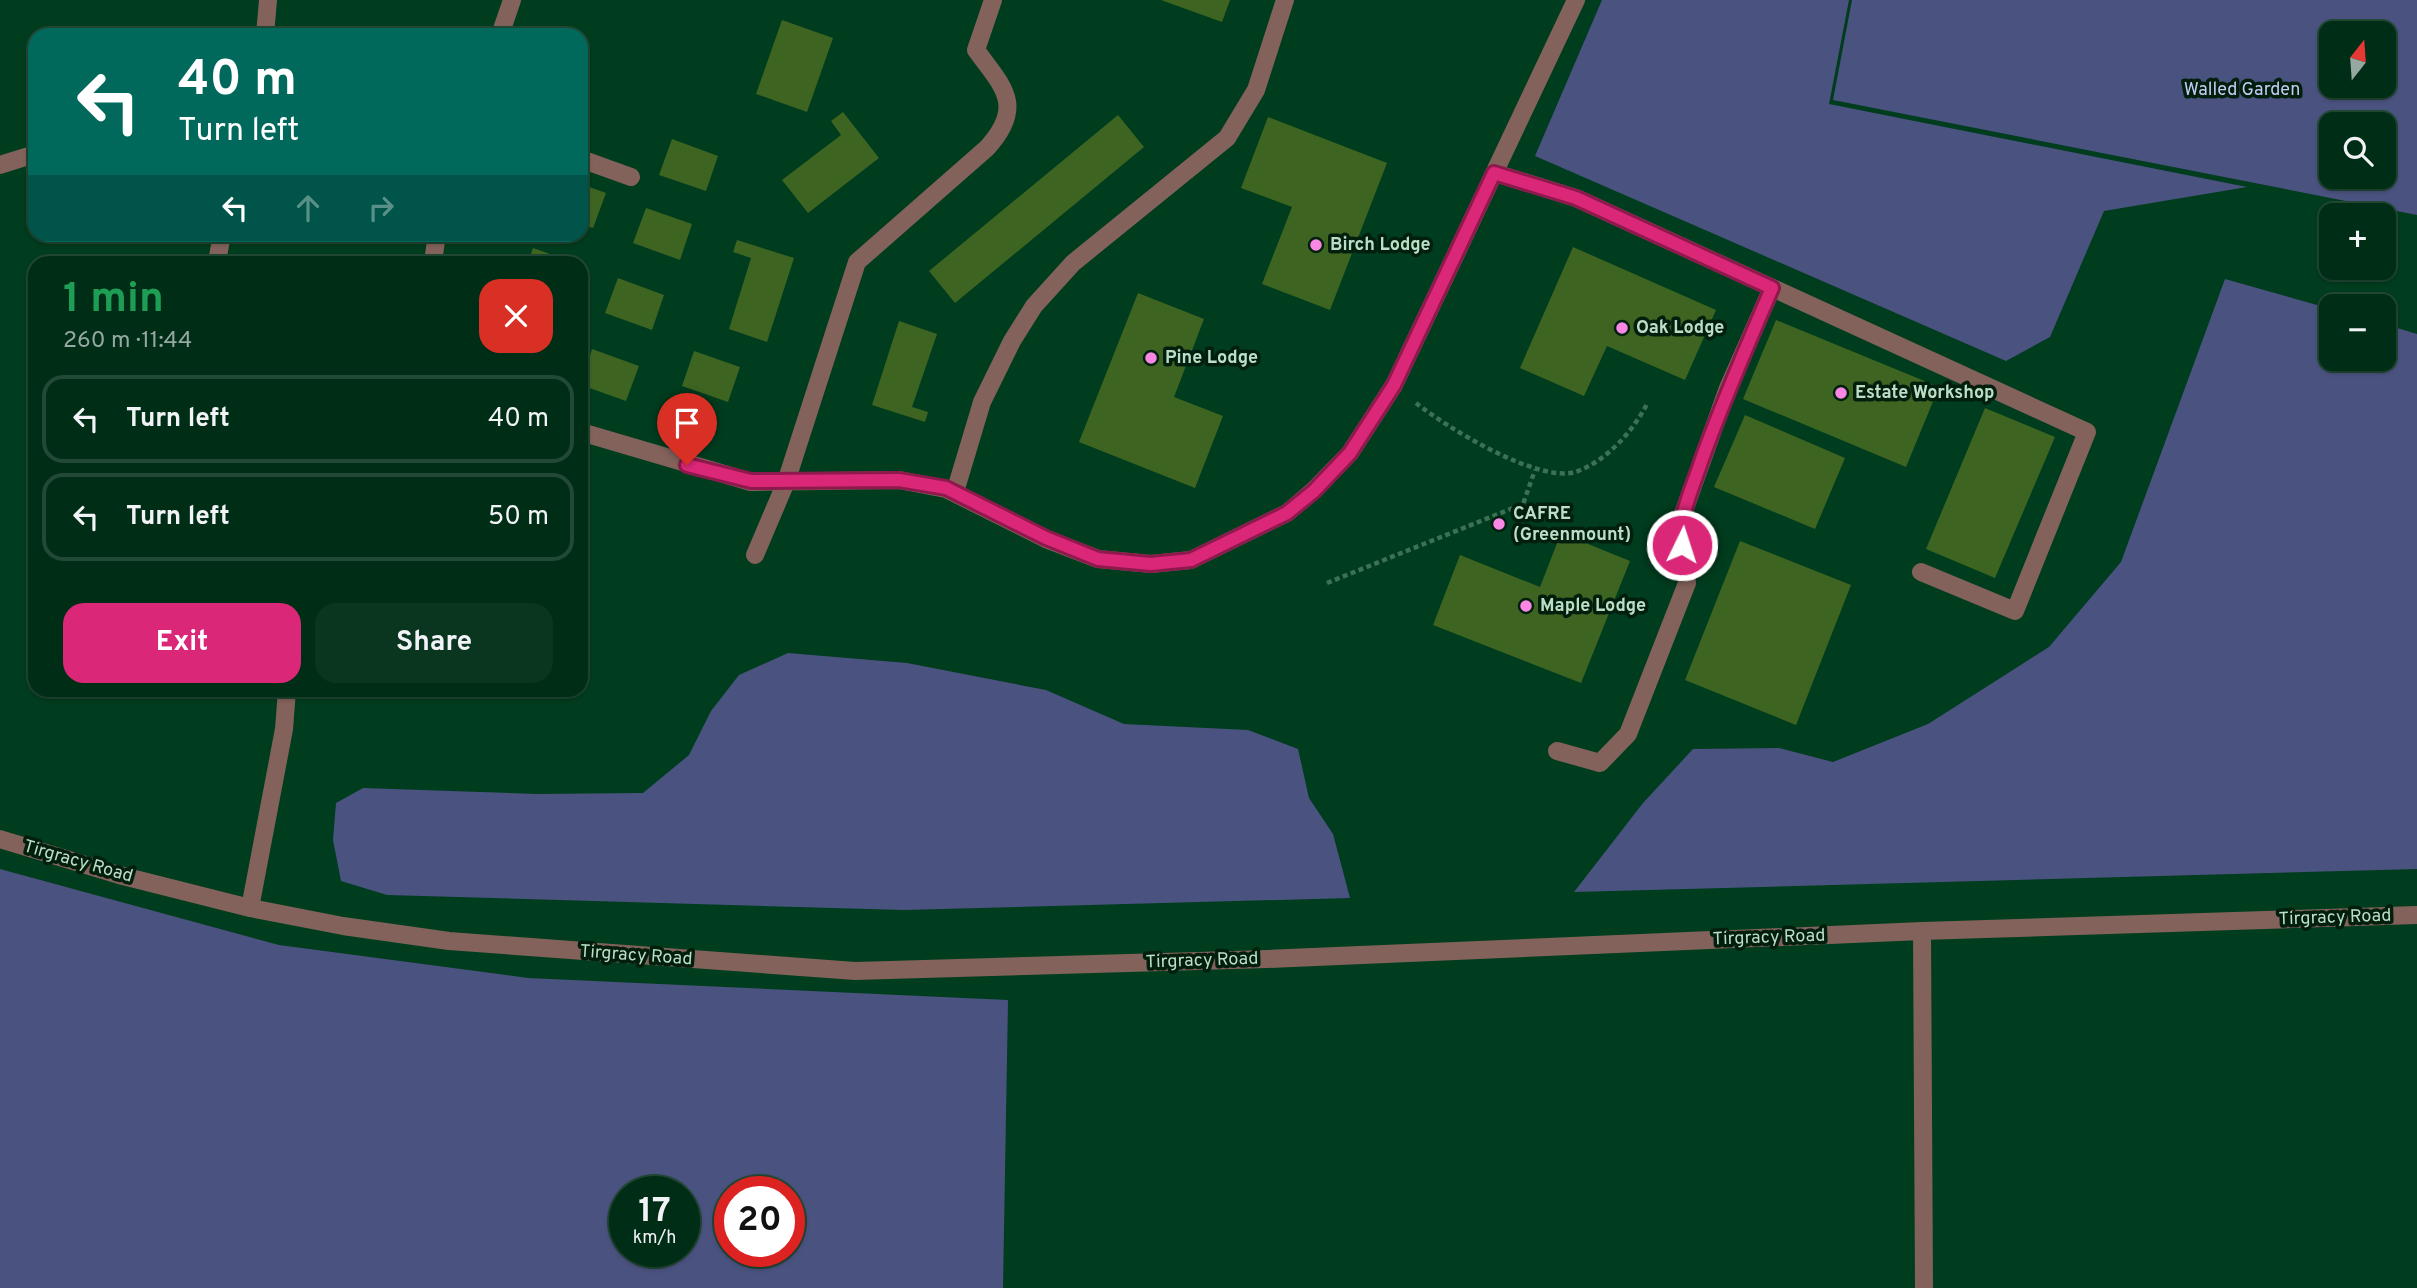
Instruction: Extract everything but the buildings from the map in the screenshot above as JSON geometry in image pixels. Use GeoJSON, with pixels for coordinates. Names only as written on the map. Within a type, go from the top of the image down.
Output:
{"type":"FeatureCollection","features":[{"type":"Feature","properties":{"kind":"street"},"geometry":{"type":"LineString","coordinates":[[266,28],[268,0]]}},
{"type":"Feature","properties":{"kind":"street"},"geometry":{"type":"LineString","coordinates":[[502,28],[512,0]]}},
{"type":"Feature","properties":{"kind":"street"},"geometry":{"type":"LineString","coordinates":[[755,555],[786,482],[857,262],[987,148],[1002,128],[1008,102],[1004,88],[976,50],[993,0]]}},
{"type":"Feature","properties":{"kind":"street"},"geometry":{"type":"LineString","coordinates":[[955,492],[982,402],[1012,341],[1034,306],[1073,263],[1227,138],[1256,90],[1285,0]]}},
{"type":"Feature","properties":{"kind":"street"},"geometry":{"type":"LineString","coordinates":[[588,434],[713,473],[751,481],[899,480],[955,492],[1046,538],[1098,559],[1151,564],[1191,560],[1287,513],[1314,491],[1350,453],[1394,385],[1576,0]]}},
{"type":"Feature","properties":{"kind":"street"},"geometry":{"type":"LineString","coordinates":[[0,166],[28,156]]}},
{"type":"Feature","properties":{"kind":"street"},"geometry":{"type":"LineString","coordinates":[[588,162],[631,177]]}},
{"type":"Feature","properties":{"kind":"street"},"geometry":{"type":"LineString","coordinates":[[1494,173],[1576,198],[2087,432],[2015,611],[1921,572]]}},
{"type":"Feature","properties":{"kind":"street"},"geometry":{"type":"LineString","coordinates":[[1557,751],[1600,763],[1628,734],[1687,583],[1679,525],[1728,388],[1772,288]]}},
{"type":"Feature","properties":{"kind":"street"},"geometry":{"type":"LineString","coordinates":[[250,908],[284,729],[286,697]]}},
{"type":"Feature","properties":{"kind":"street","name":"Tirgracy Road"},"geometry":{"type":"LineString","coordinates":[[0,839],[120,876],[250,908],[343,926],[449,941],[855,971],[1267,959],[1922,931],[2417,915]]}},
{"type":"Feature","properties":{"kind":"street"},"geometry":{"type":"LineString","coordinates":[[1922,931],[1924,1288]]}},
{"type":"Feature","properties":{"kind":"path"},"geometry":{"type":"LineString","coordinates":[[1394,385],[1443,425],[1535,470],[1573,473],[1592,463],[1635,428],[1647,404]]}},
{"type":"Feature","properties":{"kind":"path"},"geometry":{"type":"LineString","coordinates":[[1328,583],[1524,504],[1535,470]]}},
{"type":"Feature","properties":{"kind":"green space"},"geometry":{"type":"Polygon","coordinates":[[[1602,0],[1849,0],[1829,104],[2247,187],[2104,211],[2050,337],[2006,361],[1535,156],[1602,0]]]}},
{"type":"Feature","properties":{"kind":"green space","name":"Walled Garden"},"geometry":{"type":"Polygon","coordinates":[[[1852,0],[2417,0],[2417,215],[2396,211],[2396,203],[2356,203],[1833,100],[1852,0]]]}},
{"type":"Feature","properties":{"kind":"green space"},"geometry":{"type":"Polygon","coordinates":[[[2225,279],[2319,306],[2319,371],[2396,371],[2396,328],[2417,334],[2417,869],[1574,892],[1643,803],[1693,749],[1779,748],[1833,762],[1928,724],[2049,647],[2121,562],[2225,279]]]}},
{"type":"Feature","properties":{"kind":"green space"},"geometry":{"type":"Polygon","coordinates":[[[788,653],[907,663],[1046,690],[1124,724],[1248,730],[1298,749],[1309,798],[1333,834],[1350,898],[904,910],[387,895],[341,881],[333,840],[336,803],[363,788],[537,794],[643,793],[689,755],[711,711],[739,675],[788,653]]]}},
{"type":"Feature","properties":{"kind":"green space"},"geometry":{"type":"Polygon","coordinates":[[[0,869],[279,945],[528,978],[1008,1000],[1003,1288],[0,1288],[0,869]]]}},
{"type":"Feature","properties":{"kind":"place","name":"Birch Lodge"},"geometry":{"type":"Point","coordinates":[1316,245]}},
{"type":"Feature","properties":{"kind":"place","name":"Oak Lodge"},"geometry":{"type":"Point","coordinates":[1622,328]}},
{"type":"Feature","properties":{"kind":"place","name":"Pine Lodge"},"geometry":{"type":"Point","coordinates":[1151,358]}},
{"type":"Feature","properties":{"kind":"place","name":"Estate Workshop"},"geometry":{"type":"Point","coordinates":[1841,393]}},
{"type":"Feature","properties":{"kind":"place","name":"CAFRE (Greenmount)"},"geometry":{"type":"Point","coordinates":[1499,524]}},
{"type":"Feature","properties":{"kind":"place","name":"Maple Lodge"},"geometry":{"type":"Point","coordinates":[1526,606]}},
{"type":"Feature","properties":{"kind":"route"},"geometry":{"type":"LineString","coordinates":[[687,465],[751,481],[899,480],[946,488],[975,500],[1006,519],[1046,538],[1098,559],[1151,564],[1191,560],[1287,513],[1314,491],[1350,453],[1394,385],[1494,173],[1576,198],[1772,288],[1728,388],[1687,502],[1679,525],[1682,545]]}}]}
